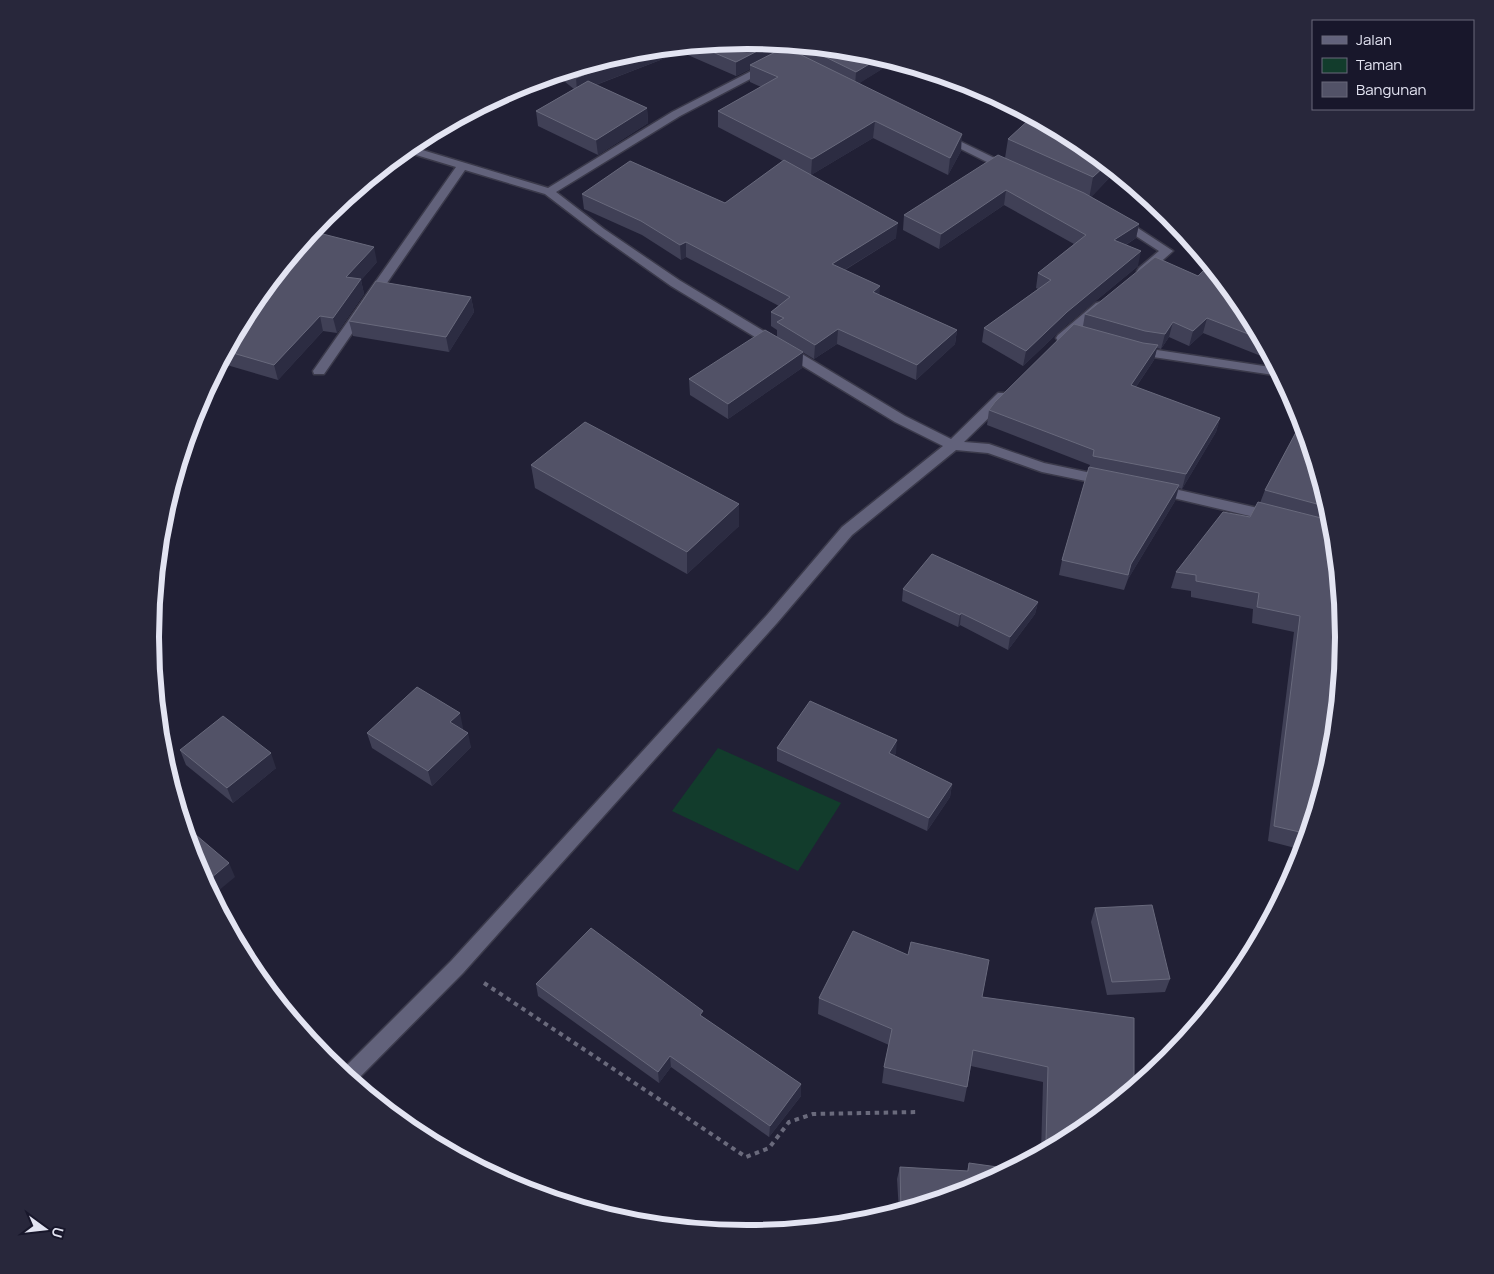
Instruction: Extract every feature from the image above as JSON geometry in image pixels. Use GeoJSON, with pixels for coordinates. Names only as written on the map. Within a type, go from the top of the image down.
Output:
{"type":"FeatureCollection","features":[{"type":"Feature","properties":{"kind":"street"},"geometry":{"type":"LineString","coordinates":[[772,50],[806,66]]}},
{"type":"Feature","properties":{"kind":"street"},"geometry":{"type":"LineString","coordinates":[[549,192],[676,114],[786,56],[798,51]]}},
{"type":"Feature","properties":{"kind":"street"},"geometry":{"type":"LineString","coordinates":[[935,132],[1021,174]]}},
{"type":"Feature","properties":{"kind":"street"},"geometry":{"type":"LineString","coordinates":[[416,151],[549,192],[675,284],[867,400],[953,445],[989,449],[1042,466],[1119,482]]}},
{"type":"Feature","properties":{"kind":"street"},"geometry":{"type":"LineString","coordinates":[[319,371],[463,165]]}},
{"type":"Feature","properties":{"kind":"street"},"geometry":{"type":"LineString","coordinates":[[1113,217],[1167,251],[1129,282]]}},
{"type":"Feature","properties":{"kind":"street"},"geometry":{"type":"LineString","coordinates":[[1055,345],[1107,300]]}},
{"type":"Feature","properties":{"kind":"street"},"geometry":{"type":"LineString","coordinates":[[1069,331],[1087,336]]}},
{"type":"Feature","properties":{"kind":"street"},"geometry":{"type":"LineString","coordinates":[[1122,346],[1140,352],[1272,371]]}},
{"type":"Feature","properties":{"kind":"street"},"geometry":{"type":"LineString","coordinates":[[352,1073],[457,967],[772,619],[847,531],[953,445],[1014,385]]}},
{"type":"Feature","properties":{"kind":"street"},"geometry":{"type":"LineString","coordinates":[[1148,488],[1226,504],[1280,519]]}},
{"type":"Feature","properties":{"kind":"path"},"geometry":{"type":"LineString","coordinates":[[457,967],[472,975],[746,1156],[769,1148],[789,1122],[813,1114],[918,1112]]}},
{"type":"Feature","properties":{"kind":"green space"},"geometry":{"type":"Polygon","coordinates":[[[718,748],[841,803],[798,871],[672,811],[718,748]]]}},
{"type":"Feature","properties":{"kind":"building"},"geometry":{"type":"Polygon","coordinates":[[[761,49],[736,62],[708,50],[761,49]]]}},
{"type":"Feature","properties":{"kind":"building"},"geometry":{"type":"Polygon","coordinates":[[[779,50],[793,51],[962,134],[950,158],[875,121],[812,159],[718,111],[778,77],[750,65],[779,50]]]}},
{"type":"Feature","properties":{"kind":"building"},"geometry":{"type":"Polygon","coordinates":[[[818,53],[872,62],[856,72],[818,53]]]}},
{"type":"Feature","properties":{"kind":"building"},"geometry":{"type":"Polygon","coordinates":[[[608,66],[576,78],[573,76],[608,66]]]}},
{"type":"Feature","properties":{"kind":"building"},"geometry":{"type":"Polygon","coordinates":[[[588,81],[647,108],[596,140],[536,111],[588,81]]]}},
{"type":"Feature","properties":{"kind":"building"},"geometry":{"type":"Polygon","coordinates":[[[1028,121],[1074,148],[1102,168],[1093,177],[1008,139],[1028,121]]]}},
{"type":"Feature","properties":{"kind":"building"},"geometry":{"type":"Polygon","coordinates":[[[998,155],[1084,193],[1139,224],[1114,240],[1141,251],[1067,312],[1026,351],[984,328],[1051,280],[1038,273],[1086,235],[1006,190],[941,234],[904,215],[998,155]]]}},
{"type":"Feature","properties":{"kind":"building"},"geometry":{"type":"Polygon","coordinates":[[[784,160],[898,223],[832,264],[880,286],[873,292],[957,330],[917,365],[838,329],[815,345],[777,322],[784,318],[771,312],[790,297],[686,242],[680,245],[641,221],[582,194],[630,161],[725,203],[784,160]]]}},
{"type":"Feature","properties":{"kind":"building"},"geometry":{"type":"Polygon","coordinates":[[[320,233],[374,247],[346,277],[361,279],[333,318],[320,316],[274,365],[232,353],[258,310],[305,249],[320,233]]]}},
{"type":"Feature","properties":{"kind":"building"},"geometry":{"type":"Polygon","coordinates":[[[1155,257],[1198,276],[1203,271],[1210,274],[1251,335],[1207,318],[1193,331],[1173,322],[1165,334],[1145,331],[1085,314],[1155,257]]]}},
{"type":"Feature","properties":{"kind":"building"},"geometry":{"type":"Polygon","coordinates":[[[376,281],[471,297],[446,337],[349,321],[376,281]]]}},
{"type":"Feature","properties":{"kind":"building"},"geometry":{"type":"Polygon","coordinates":[[[1074,324],[1143,343],[1158,345],[1131,385],[1220,418],[1186,474],[1093,456],[1094,450],[989,410],[1074,324]]]}},
{"type":"Feature","properties":{"kind":"building"},"geometry":{"type":"Polygon","coordinates":[[[765,330],[803,352],[728,404],[689,379],[765,330]]]}},
{"type":"Feature","properties":{"kind":"building"},"geometry":{"type":"Polygon","coordinates":[[[585,422],[739,504],[687,552],[531,465],[585,422]]]}},
{"type":"Feature","properties":{"kind":"building"},"geometry":{"type":"Polygon","coordinates":[[[1297,430],[1320,505],[1265,490],[1297,430]]]}},
{"type":"Feature","properties":{"kind":"building"},"geometry":{"type":"Polygon","coordinates":[[[1089,467],[1179,485],[1131,564],[1128,575],[1062,560],[1089,467]]]}},
{"type":"Feature","properties":{"kind":"building"},"geometry":{"type":"Polygon","coordinates":[[[1258,502],[1323,519],[1324,522],[1334,599],[1334,675],[1324,752],[1301,832],[1274,826],[1300,616],[1257,607],[1259,593],[1196,581],[1196,575],[1176,572],[1223,512],[1250,517],[1258,502]]]}},
{"type":"Feature","properties":{"kind":"building"},"geometry":{"type":"Polygon","coordinates":[[[932,554],[1038,602],[1010,637],[961,613],[960,615],[903,589],[932,554]]]}},
{"type":"Feature","properties":{"kind":"building"},"geometry":{"type":"Polygon","coordinates":[[[417,687],[460,713],[450,722],[468,733],[428,771],[367,733],[417,687]]]}},
{"type":"Feature","properties":{"kind":"building"},"geometry":{"type":"Polygon","coordinates":[[[810,701],[897,740],[889,753],[952,784],[929,818],[777,748],[810,701]]]}},
{"type":"Feature","properties":{"kind":"building"},"geometry":{"type":"Polygon","coordinates":[[[223,716],[271,753],[227,788],[180,750],[223,716]]]}},
{"type":"Feature","properties":{"kind":"building"},"geometry":{"type":"Polygon","coordinates":[[[192,832],[229,863],[211,878],[192,832]]]}},
{"type":"Feature","properties":{"kind":"building"},"geometry":{"type":"Polygon","coordinates":[[[1152,905],[1170,979],[1112,982],[1095,908],[1152,905]]]}},
{"type":"Feature","properties":{"kind":"building"},"geometry":{"type":"Polygon","coordinates":[[[591,928],[703,1011],[700,1015],[801,1084],[770,1126],[670,1056],[658,1072],[536,984],[591,928]]]}},
{"type":"Feature","properties":{"kind":"building"},"geometry":{"type":"Polygon","coordinates":[[[853,931],[908,955],[911,942],[989,960],[982,997],[1134,1018],[1134,1080],[1074,1126],[1046,1142],[1048,1067],[973,1050],[967,1087],[884,1067],[892,1029],[819,998],[853,931]]]}},
{"type":"Feature","properties":{"kind":"building"},"geometry":{"type":"Polygon","coordinates":[[[969,1163],[1001,1167],[936,1194],[901,1204],[900,1167],[968,1171],[969,1163]]]}}]}
